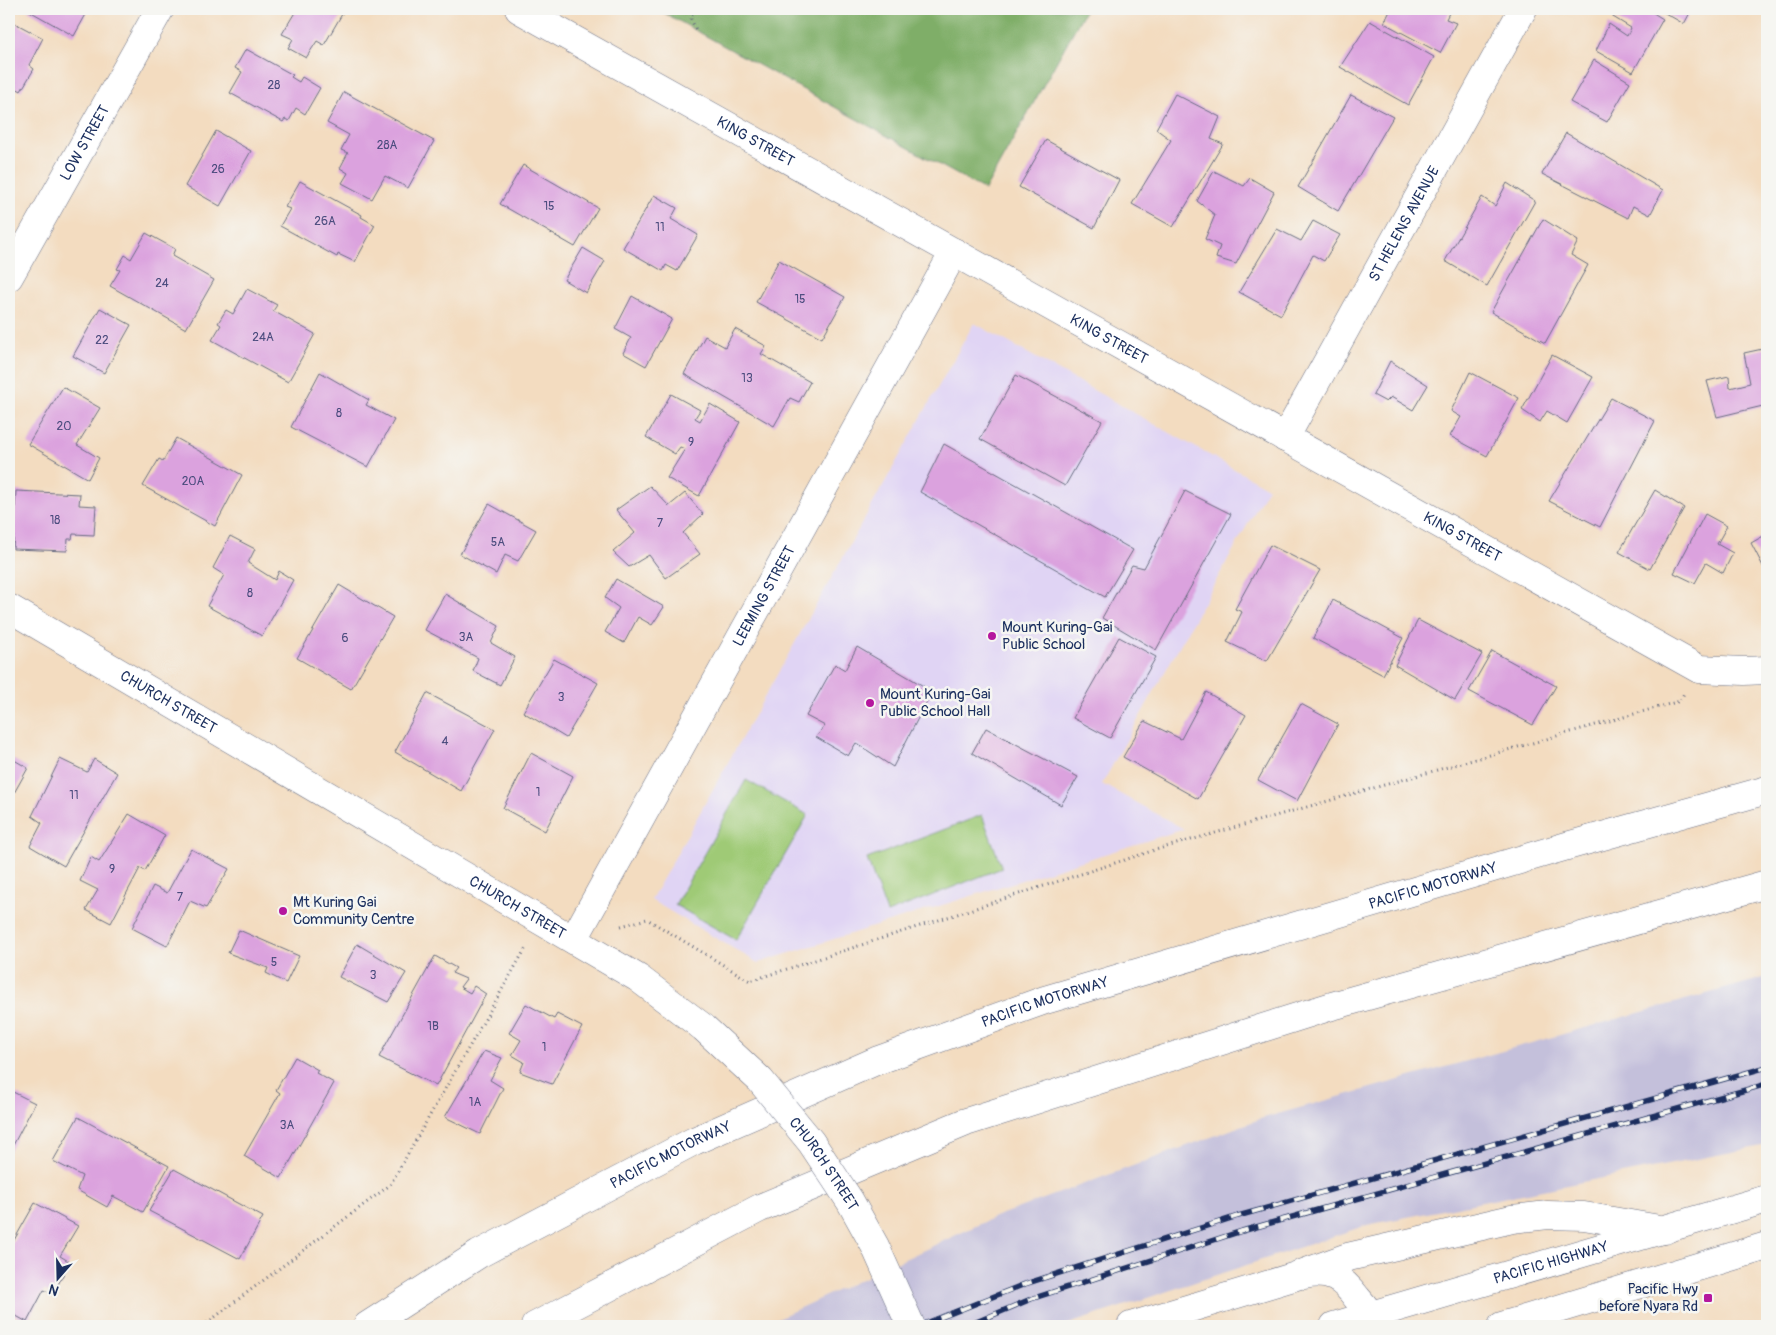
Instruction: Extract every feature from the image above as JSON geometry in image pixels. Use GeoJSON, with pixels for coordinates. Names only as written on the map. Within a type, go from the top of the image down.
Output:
{"type":"FeatureCollection","features":[{"type":"Feature","properties":{"kind":"main road","name":"LOW STREET"},"geometry":{"type":"LineString","coordinates":[[9,277],[160,9]]}},
{"type":"Feature","properties":{"kind":"main road","name":"KING STREET"},"geometry":{"type":"LineString","coordinates":[[519,9],[1699,670]]}},
{"type":"Feature","properties":{"kind":"main road","name":"ST HELENS AVENUE"},"geometry":{"type":"LineString","coordinates":[[1285,438],[1523,9]]}},
{"type":"Feature","properties":{"kind":"main road","name":"LEEMING STREET"},"geometry":{"type":"LineString","coordinates":[[574,940],[954,252]]}},
{"type":"Feature","properties":{"kind":"main road","name":"CHURCH STREET"},"geometry":{"type":"LineString","coordinates":[[9,608],[638,978],[704,1028],[760,1080],[811,1142],[850,1201],[875,1246],[911,1326]]}},
{"type":"Feature","properties":{"kind":"main road"},"geometry":{"type":"LineString","coordinates":[[1699,670],[1767,670]]}},
{"type":"Feature","properties":{"kind":"main road","name":"PACIFIC MOTORWAY"},"geometry":{"type":"LineString","coordinates":[[367,1326],[479,1254],[694,1141],[876,1062],[1045,1000],[1568,846],[1767,790]]}},
{"type":"Feature","properties":{"kind":"main road"},"geometry":{"type":"LineString","coordinates":[[535,1326],[760,1208],[966,1122],[1332,1006],[1767,884]]}},
{"type":"Feature","properties":{"kind":"main road","name":"PACIFIC HIGHWAY"},"geometry":{"type":"LineString","coordinates":[[1334,1326],[1375,1321],[1767,1199]]}},
{"type":"Feature","properties":{"kind":"main road"},"geometry":{"type":"LineString","coordinates":[[1131,1326],[1293,1277],[1348,1257],[1512,1219],[1548,1215],[1584,1216],[1665,1230]]}},
{"type":"Feature","properties":{"kind":"main road"},"geometry":{"type":"LineString","coordinates":[[1502,1326],[1767,1246]]}},
{"type":"Feature","properties":{"kind":"main road"},"geometry":{"type":"LineString","coordinates":[[1293,1277],[1311,1273],[1324,1273],[1335,1276],[1346,1283],[1375,1321]]}},
{"type":"Feature","properties":{"kind":"path"},"geometry":{"type":"LineString","coordinates":[[693,9],[691,19],[696,30]]}},
{"type":"Feature","properties":{"kind":"path"},"geometry":{"type":"LineString","coordinates":[[621,926],[647,919],[750,981],[1152,851],[1680,701],[1699,670]]}},
{"type":"Feature","properties":{"kind":"path"},"geometry":{"type":"LineString","coordinates":[[203,1326],[390,1185],[543,922]]}},
{"type":"Feature","properties":{"kind":"shaded area","name":"Mount Kuring-Gai Public School"},"geometry":{"type":"Polygon","coordinates":[[[974,323],[1268,488],[1102,784],[1184,829],[758,963],[651,900],[974,323]]]}},
{"type":"Feature","properties":{"kind":"shaded area"},"geometry":{"type":"Polygon","coordinates":[[[1767,977],[1767,1145],[1367,1225],[1063,1326],[761,1326],[997,1216],[1260,1119],[1767,977]]]}},
{"type":"Feature","properties":{"kind":"green space"},"geometry":{"type":"Polygon","coordinates":[[[657,9],[1086,9],[985,190],[657,9]]]}},
{"type":"Feature","properties":{"kind":"green space"},"geometry":{"type":"Polygon","coordinates":[[[746,780],[808,815],[736,940],[675,905],[746,780]]]}},
{"type":"Feature","properties":{"kind":"green space"},"geometry":{"type":"Polygon","coordinates":[[[982,815],[1002,868],[887,913],[867,859],[982,815]]]}},
{"type":"Feature","properties":{"kind":"building"},"geometry":{"type":"Polygon","coordinates":[[[26,9],[89,9],[74,36],[26,9]]]}},
{"type":"Feature","properties":{"kind":"building"},"geometry":{"type":"Polygon","coordinates":[[[297,9],[345,9],[324,45],[317,41],[306,58],[288,48],[293,39],[282,34],[297,9]]]}},
{"type":"Feature","properties":{"kind":"building"},"geometry":{"type":"Polygon","coordinates":[[[1391,9],[1451,9],[1446,19],[1456,23],[1440,53],[1384,23],[1391,9]]]}},
{"type":"Feature","properties":{"kind":"building"},"geometry":{"type":"Polygon","coordinates":[[[1617,9],[1647,9],[1663,19],[1633,72],[1596,51],[1609,24],[1627,36],[1631,28],[1613,17],[1617,9]]]}},
{"type":"Feature","properties":{"kind":"building"},"geometry":{"type":"Polygon","coordinates":[[[1658,9],[1692,9],[1684,24],[1658,9]]]}},
{"type":"Feature","properties":{"kind":"building"},"geometry":{"type":"Polygon","coordinates":[[[9,20],[43,38],[29,65],[34,69],[21,91],[9,84],[9,20]]]}},
{"type":"Feature","properties":{"kind":"building"},"geometry":{"type":"Polygon","coordinates":[[[1370,21],[1434,57],[1408,105],[1340,67],[1370,21]]]}},
{"type":"Feature","properties":{"kind":"building"},"geometry":{"type":"Polygon","coordinates":[[[246,49],[293,75],[291,77],[299,82],[302,77],[320,88],[305,114],[296,108],[289,121],[285,119],[283,122],[230,93],[242,72],[235,68],[246,49]]]}},
{"type":"Feature","properties":{"kind":"building"},"geometry":{"type":"Polygon","coordinates":[[[1594,60],[1630,82],[1607,122],[1570,102],[1594,60]]]}},
{"type":"Feature","properties":{"kind":"building"},"geometry":{"type":"Polygon","coordinates":[[[344,92],[434,141],[408,188],[385,176],[372,199],[342,183],[348,173],[340,168],[348,153],[341,150],[349,135],[327,123],[344,92]]]}},
{"type":"Feature","properties":{"kind":"building"},"geometry":{"type":"Polygon","coordinates":[[[1175,94],[1220,117],[1211,139],[1223,144],[1173,227],[1132,204],[1171,140],[1156,129],[1175,94]]]}},
{"type":"Feature","properties":{"kind":"building"},"geometry":{"type":"Polygon","coordinates":[[[1351,95],[1393,117],[1338,211],[1298,187],[1351,95]]]}},
{"type":"Feature","properties":{"kind":"building"},"geometry":{"type":"Polygon","coordinates":[[[216,131],[251,151],[220,206],[185,186],[216,131]]]}},
{"type":"Feature","properties":{"kind":"building"},"geometry":{"type":"Polygon","coordinates":[[[1566,133],[1663,190],[1650,215],[1633,206],[1628,218],[1542,174],[1566,133]]]}},
{"type":"Feature","properties":{"kind":"building"},"geometry":{"type":"Polygon","coordinates":[[[1046,140],[1119,180],[1094,228],[1019,187],[1046,140]]]}},
{"type":"Feature","properties":{"kind":"building"},"geometry":{"type":"Polygon","coordinates":[[[523,165],[598,208],[575,247],[500,204],[523,165]]]}},
{"type":"Feature","properties":{"kind":"building"},"geometry":{"type":"Polygon","coordinates":[[[1214,171],[1244,186],[1250,178],[1274,192],[1236,264],[1216,258],[1220,246],[1205,239],[1215,215],[1197,201],[1214,171]]]}},
{"type":"Feature","properties":{"kind":"building"},"geometry":{"type":"Polygon","coordinates":[[[300,181],[362,215],[361,217],[375,225],[355,262],[338,254],[337,257],[280,226],[290,209],[285,207],[300,181]]]}},
{"type":"Feature","properties":{"kind":"building"},"geometry":{"type":"Polygon","coordinates":[[[1507,183],[1535,201],[1487,286],[1445,261],[1482,197],[1495,206],[1507,183]]]}},
{"type":"Feature","properties":{"kind":"building"},"geometry":{"type":"Polygon","coordinates":[[[654,195],[677,208],[671,219],[698,235],[677,271],[666,265],[663,271],[623,248],[654,195]]]}},
{"type":"Feature","properties":{"kind":"building"},"geometry":{"type":"Polygon","coordinates":[[[1543,219],[1578,241],[1571,255],[1588,265],[1545,343],[1491,312],[1543,219]]]}},
{"type":"Feature","properties":{"kind":"building"},"geometry":{"type":"Polygon","coordinates":[[[1313,221],[1340,235],[1324,261],[1313,255],[1281,315],[1239,292],[1277,229],[1301,241],[1313,221]]]}},
{"type":"Feature","properties":{"kind":"building"},"geometry":{"type":"Polygon","coordinates":[[[146,233],[175,249],[172,256],[214,280],[186,329],[110,286],[120,270],[117,269],[125,255],[131,259],[146,233]]]}},
{"type":"Feature","properties":{"kind":"building"},"geometry":{"type":"Polygon","coordinates":[[[583,248],[605,261],[586,293],[564,280],[583,248]]]}},
{"type":"Feature","properties":{"kind":"building"},"geometry":{"type":"Polygon","coordinates":[[[779,260],[845,297],[822,338],[756,302],[779,260]]]}},
{"type":"Feature","properties":{"kind":"building"},"geometry":{"type":"Polygon","coordinates":[[[247,289],[277,305],[273,311],[315,334],[288,382],[212,340],[221,325],[218,323],[226,310],[233,314],[247,289]]]}},
{"type":"Feature","properties":{"kind":"building"},"geometry":{"type":"Polygon","coordinates":[[[632,296],[672,319],[646,366],[623,353],[631,338],[615,329],[632,296]]]}},
{"type":"Feature","properties":{"kind":"building"},"geometry":{"type":"Polygon","coordinates":[[[100,308],[131,325],[104,373],[73,356],[100,308]]]}},
{"type":"Feature","properties":{"kind":"building"},"geometry":{"type":"Polygon","coordinates":[[[735,329],[766,346],[761,354],[810,382],[799,402],[790,398],[774,426],[684,374],[705,336],[725,347],[735,329]]]}},
{"type":"Feature","properties":{"kind":"building"},"geometry":{"type":"Polygon","coordinates":[[[1767,348],[1767,405],[1717,417],[1707,381],[1729,376],[1730,388],[1750,383],[1744,353],[1767,348]]]}},
{"type":"Feature","properties":{"kind":"building"},"geometry":{"type":"Polygon","coordinates":[[[1552,355],[1593,377],[1567,423],[1547,411],[1540,422],[1522,410],[1552,355]]]}},
{"type":"Feature","properties":{"kind":"building"},"geometry":{"type":"Polygon","coordinates":[[[1390,361],[1428,385],[1413,410],[1391,397],[1386,402],[1373,395],[1390,361]]]}},
{"type":"Feature","properties":{"kind":"building"},"geometry":{"type":"Polygon","coordinates":[[[320,372],[369,400],[366,405],[394,420],[368,467],[291,427],[320,372]]]}},
{"type":"Feature","properties":{"kind":"building"},"geometry":{"type":"Polygon","coordinates":[[[1470,372],[1519,398],[1487,456],[1450,436],[1461,417],[1451,411],[1470,372]]]}},
{"type":"Feature","properties":{"kind":"building"},"geometry":{"type":"Polygon","coordinates":[[[1016,375],[1102,421],[1065,486],[980,439],[1016,375]]]}},
{"type":"Feature","properties":{"kind":"building"},"geometry":{"type":"Polygon","coordinates":[[[63,387],[100,408],[77,445],[99,458],[88,479],[28,444],[63,387]]]}},
{"type":"Feature","properties":{"kind":"building"},"geometry":{"type":"Polygon","coordinates":[[[671,394],[700,410],[695,418],[700,421],[710,404],[740,422],[699,496],[667,478],[685,449],[680,447],[675,454],[646,437],[671,394]]]}},
{"type":"Feature","properties":{"kind":"building"},"geometry":{"type":"Polygon","coordinates":[[[1611,398],[1655,421],[1600,527],[1549,501],[1611,398]]]}},
{"type":"Feature","properties":{"kind":"building"},"geometry":{"type":"Polygon","coordinates":[[[176,438],[242,475],[215,526],[143,486],[159,459],[163,461],[176,438]]]}},
{"type":"Feature","properties":{"kind":"building"},"geometry":{"type":"Polygon","coordinates":[[[944,444],[1133,550],[1105,597],[920,492],[944,444]]]}},
{"type":"Feature","properties":{"kind":"building"},"geometry":{"type":"Polygon","coordinates":[[[650,486],[669,506],[685,493],[703,514],[683,533],[700,554],[666,578],[649,555],[629,567],[613,552],[635,533],[616,510],[650,486]]]}},
{"type":"Feature","properties":{"kind":"building"},"geometry":{"type":"Polygon","coordinates":[[[1655,490],[1684,508],[1650,569],[1619,552],[1655,490]]]}},
{"type":"Feature","properties":{"kind":"building"},"geometry":{"type":"Polygon","coordinates":[[[16,491],[80,494],[79,505],[96,506],[94,535],[73,534],[72,539],[68,539],[67,551],[13,549],[16,491]]]}},
{"type":"Feature","properties":{"kind":"building"},"geometry":{"type":"Polygon","coordinates":[[[1185,491],[1231,514],[1156,650],[1102,618],[1132,565],[1144,568],[1185,491]]]}},
{"type":"Feature","properties":{"kind":"building"},"geometry":{"type":"Polygon","coordinates":[[[489,504],[536,530],[518,561],[505,555],[496,574],[460,554],[489,504]]]}},
{"type":"Feature","properties":{"kind":"building"},"geometry":{"type":"Polygon","coordinates":[[[1705,514],[1727,526],[1717,544],[1733,553],[1723,573],[1706,563],[1695,583],[1674,573],[1705,514]]]}},
{"type":"Feature","properties":{"kind":"building"},"geometry":{"type":"Polygon","coordinates":[[[1767,534],[1767,574],[1751,543],[1767,534]]]}},
{"type":"Feature","properties":{"kind":"building"},"geometry":{"type":"Polygon","coordinates":[[[230,536],[255,549],[248,563],[275,580],[279,571],[293,580],[262,636],[207,606],[224,575],[213,568],[230,536]]]}},
{"type":"Feature","properties":{"kind":"building"},"geometry":{"type":"Polygon","coordinates":[[[1270,545],[1320,570],[1267,661],[1227,642],[1242,612],[1235,609],[1270,545]]]}},
{"type":"Feature","properties":{"kind":"building"},"geometry":{"type":"Polygon","coordinates":[[[616,579],[664,607],[652,625],[638,617],[624,643],[605,632],[619,608],[605,598],[616,579]]]}},
{"type":"Feature","properties":{"kind":"building"},"geometry":{"type":"Polygon","coordinates":[[[339,585],[393,617],[351,689],[297,658],[339,585]]]}},
{"type":"Feature","properties":{"kind":"building"},"geometry":{"type":"Polygon","coordinates":[[[445,594],[499,626],[491,643],[515,657],[500,685],[473,671],[478,658],[425,630],[445,594]]]}},
{"type":"Feature","properties":{"kind":"building"},"geometry":{"type":"Polygon","coordinates":[[[1333,600],[1403,638],[1383,675],[1313,638],[1333,600]]]}},
{"type":"Feature","properties":{"kind":"building"},"geometry":{"type":"Polygon","coordinates":[[[1418,620],[1482,654],[1455,700],[1395,665],[1418,620]]]}},
{"type":"Feature","properties":{"kind":"building"},"geometry":{"type":"Polygon","coordinates":[[[1119,637],[1156,657],[1110,738],[1073,718],[1119,637]]]}},
{"type":"Feature","properties":{"kind":"building","name":"Mount Kuring-Gai Public School Hall"},"geometry":{"type":"Polygon","coordinates":[[[857,647],[932,691],[893,767],[856,743],[848,756],[816,737],[825,726],[806,716],[835,664],[845,670],[857,647]]]}},
{"type":"Feature","properties":{"kind":"building"},"geometry":{"type":"Polygon","coordinates":[[[1492,651],[1556,686],[1533,725],[1469,691],[1492,651]]]}},
{"type":"Feature","properties":{"kind":"building"},"geometry":{"type":"Polygon","coordinates":[[[554,659],[598,683],[566,738],[523,712],[554,659]]]}},
{"type":"Feature","properties":{"kind":"building"},"geometry":{"type":"Polygon","coordinates":[[[1206,692],[1246,715],[1198,799],[1123,757],[1144,721],[1181,739],[1206,692]]]}},
{"type":"Feature","properties":{"kind":"building"},"geometry":{"type":"Polygon","coordinates":[[[427,693],[495,729],[461,791],[395,752],[427,693]]]}},
{"type":"Feature","properties":{"kind":"building"},"geometry":{"type":"Polygon","coordinates":[[[1301,704],[1338,724],[1297,801],[1258,780],[1301,704]]]}},
{"type":"Feature","properties":{"kind":"building"},"geometry":{"type":"Polygon","coordinates":[[[986,728],[1078,777],[1061,805],[972,753],[986,728]]]}},
{"type":"Feature","properties":{"kind":"building"},"geometry":{"type":"Polygon","coordinates":[[[531,753],[573,776],[545,831],[503,808],[531,753]]]}},
{"type":"Feature","properties":{"kind":"building"},"geometry":{"type":"Polygon","coordinates":[[[9,757],[28,768],[9,802],[9,757]]]}},
{"type":"Feature","properties":{"kind":"building"},"geometry":{"type":"Polygon","coordinates":[[[60,759],[87,772],[94,759],[117,773],[64,866],[30,846],[42,823],[32,816],[60,759]]]}},
{"type":"Feature","properties":{"kind":"building"},"geometry":{"type":"Polygon","coordinates":[[[129,814],[165,835],[145,871],[140,868],[111,923],[86,910],[98,890],[80,881],[91,857],[99,862],[129,814]]]}},
{"type":"Feature","properties":{"kind":"building"},"geometry":{"type":"Polygon","coordinates":[[[191,849],[229,869],[206,908],[190,901],[167,946],[132,928],[153,886],[167,893],[191,849]]]}},
{"type":"Feature","properties":{"kind":"building"},"geometry":{"type":"Polygon","coordinates":[[[239,930],[299,956],[286,983],[266,973],[268,968],[228,953],[239,930]]]}},
{"type":"Feature","properties":{"kind":"building"},"geometry":{"type":"Polygon","coordinates":[[[357,944],[406,973],[388,1002],[339,977],[357,944]]]}},
{"type":"Feature","properties":{"kind":"building"},"geometry":{"type":"Polygon","coordinates":[[[435,956],[456,968],[452,973],[466,979],[460,987],[470,993],[474,986],[486,994],[436,1086],[379,1057],[435,956]]]}},
{"type":"Feature","properties":{"kind":"building"},"geometry":{"type":"Polygon","coordinates":[[[526,1004],[554,1019],[557,1014],[582,1027],[552,1084],[520,1072],[524,1062],[512,1055],[521,1040],[509,1033],[526,1004]]]}},
{"type":"Feature","properties":{"kind":"building"},"geometry":{"type":"Polygon","coordinates":[[[484,1051],[502,1058],[490,1080],[503,1088],[480,1134],[445,1117],[484,1051]]]}},
{"type":"Feature","properties":{"kind":"building"},"geometry":{"type":"Polygon","coordinates":[[[295,1057],[318,1070],[316,1073],[334,1083],[281,1178],[244,1156],[280,1093],[276,1090],[295,1057]]]}},
{"type":"Feature","properties":{"kind":"building"},"geometry":{"type":"Polygon","coordinates":[[[9,1090],[35,1103],[9,1153],[9,1090]]]}},
{"type":"Feature","properties":{"kind":"building"},"geometry":{"type":"Polygon","coordinates":[[[78,1117],[169,1166],[143,1212],[113,1196],[107,1207],[77,1190],[82,1176],[53,1161],[78,1117]]]}},
{"type":"Feature","properties":{"kind":"building"},"geometry":{"type":"Polygon","coordinates":[[[174,1169],[263,1217],[240,1259],[149,1211],[174,1169]]]}},
{"type":"Feature","properties":{"kind":"building"},"geometry":{"type":"Polygon","coordinates":[[[35,1203],[78,1226],[60,1256],[70,1262],[53,1294],[44,1290],[27,1322],[9,1312],[9,1249],[35,1203]]]}},
{"type":"Feature","properties":{"kind":"railway"},"geometry":{"type":"LineString","coordinates":[[919,1326],[1025,1284],[1238,1216],[1767,1067]]}},
{"type":"Feature","properties":{"kind":"railway"},"geometry":{"type":"LineString","coordinates":[[967,1326],[1031,1299],[1242,1231],[1767,1084]]}},
{"type":"Feature","properties":{"kind":"place","name":"Mount Kuring-Gai Public School"},"geometry":{"type":"Point","coordinates":[992,636]}},
{"type":"Feature","properties":{"kind":"place","name":"Mount Kuring-Gai Public School Hall"},"geometry":{"type":"Point","coordinates":[870,703]}},
{"type":"Feature","properties":{"kind":"place","name":"Mt Kuring Gai Community Centre"},"geometry":{"type":"Point","coordinates":[283,911]}},
{"type":"Feature","properties":{"kind":"place","name":"Pacific Hwy before Nyara Rd"},"geometry":{"type":"Point","coordinates":[1708,1298]}}]}
